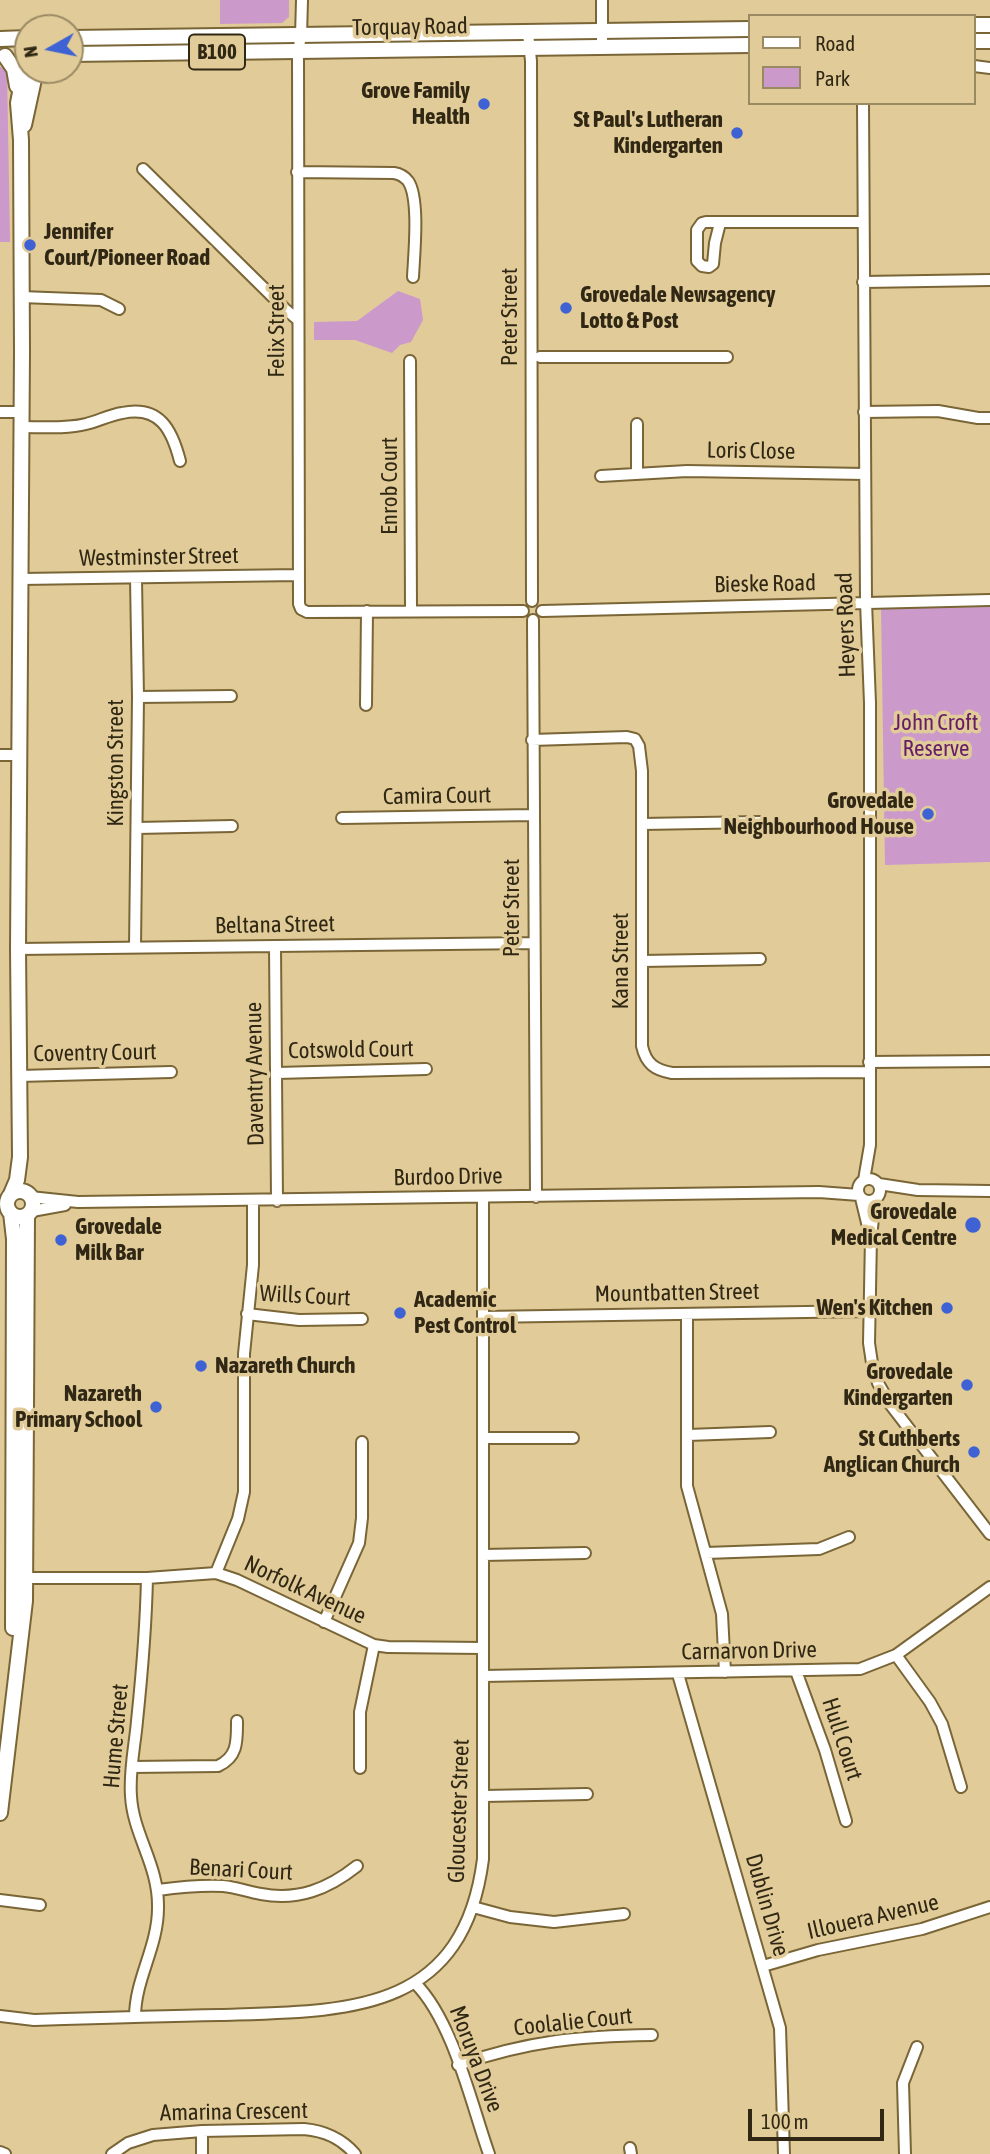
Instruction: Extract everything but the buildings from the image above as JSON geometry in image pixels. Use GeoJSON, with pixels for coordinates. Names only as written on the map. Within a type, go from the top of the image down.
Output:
{"type":"FeatureCollection","features":[{"type":"Feature","properties":{"kind":"main road","name":"Torquay Road"},"geometry":{"type":"LineString","coordinates":[[84,38],[748,29]]}},
{"type":"Feature","properties":{"kind":"main road","name":"Torquay Road"},"geometry":{"type":"LineString","coordinates":[[84,54],[748,45]]}},
{"type":"Feature","properties":{"kind":"main road"},"geometry":{"type":"LineString","coordinates":[[2,56],[15,72],[24,97]]}},
{"type":"Feature","properties":{"kind":"main road"},"geometry":{"type":"LineString","coordinates":[[0,1734],[20,1578],[29,1204],[20,1157],[18,949],[22,579],[21,140],[25,84]]}},
{"type":"Feature","properties":{"kind":"main road"},"geometry":{"type":"LineString","coordinates":[[24,97],[30,84]]}},
{"type":"Feature","properties":{"kind":"main road"},"geometry":{"type":"LineString","coordinates":[[24,97],[35,84]]}},
{"type":"Feature","properties":{"kind":"main road"},"geometry":{"type":"LineString","coordinates":[[0,1813],[3,1768],[24,1608],[20,1578],[13,1235],[6,1204],[17,1180],[20,1157]]}},
{"type":"Feature","properties":{"kind":"main road"},"geometry":{"type":"LineString","coordinates":[[6,1204],[17,1191],[29,1204]]}},
{"type":"Feature","properties":{"kind":"main road"},"geometry":{"type":"LineString","coordinates":[[6,1204],[16,1216],[29,1204]]}},
{"type":"Feature","properties":{"kind":"street","name":"Felix Street"},"geometry":{"type":"LineString","coordinates":[[302,0],[298,51],[297,172],[299,604],[301,609],[307,612],[366,611]]}},
{"type":"Feature","properties":{"kind":"street"},"geometry":{"type":"LineString","coordinates":[[602,0],[602,48]]}},
{"type":"Feature","properties":{"kind":"street","name":"Peter Street"},"geometry":{"type":"LineString","coordinates":[[528,33],[531,49],[532,601]]}},
{"type":"Feature","properties":{"kind":"street","name":"Heyers Road"},"geometry":{"type":"LineString","coordinates":[[863,105],[866,602],[870,703],[870,1145],[866,1187],[871,1237],[870,1314],[878,1362],[884,1380],[930,1454],[990,1534]]}},
{"type":"Feature","properties":{"kind":"street"},"geometry":{"type":"LineString","coordinates":[[144,169],[298,320]]}},
{"type":"Feature","properties":{"kind":"street"},"geometry":{"type":"LineString","coordinates":[[297,172],[394,173],[406,178],[412,189],[414,206],[414,277]]}},
{"type":"Feature","properties":{"kind":"street"},"geometry":{"type":"LineString","coordinates":[[720,223],[863,222]]}},
{"type":"Feature","properties":{"kind":"street"},"geometry":{"type":"LineString","coordinates":[[863,282],[990,279]]}},
{"type":"Feature","properties":{"kind":"street"},"geometry":{"type":"LineString","coordinates":[[21,297],[101,300],[119,309]]}},
{"type":"Feature","properties":{"kind":"street"},"geometry":{"type":"LineString","coordinates":[[541,357],[727,356]]}},
{"type":"Feature","properties":{"kind":"street","name":"Enrob Court"},"geometry":{"type":"LineString","coordinates":[[410,361],[411,610]]}},
{"type":"Feature","properties":{"kind":"street"},"geometry":{"type":"LineString","coordinates":[[0,412],[21,419],[85,425],[122,413],[137,411],[150,414],[168,427],[180,461]]}},
{"type":"Feature","properties":{"kind":"street"},"geometry":{"type":"LineString","coordinates":[[864,412],[938,411],[990,418]]}},
{"type":"Feature","properties":{"kind":"street"},"geometry":{"type":"LineString","coordinates":[[637,424],[638,473]]}},
{"type":"Feature","properties":{"kind":"street","name":"Loris Close"},"geometry":{"type":"LineString","coordinates":[[601,476],[710,471],[865,474]]}},
{"type":"Feature","properties":{"kind":"street","name":"Westminster Street"},"geometry":{"type":"LineString","coordinates":[[22,579],[298,575]]}},
{"type":"Feature","properties":{"kind":"street","name":"Kingston Street"},"geometry":{"type":"LineString","coordinates":[[135,947],[138,697],[136,579]]}},
{"type":"Feature","properties":{"kind":"street","name":"Bieske Road"},"geometry":{"type":"LineString","coordinates":[[542,611],[990,600]]}},
{"type":"Feature","properties":{"kind":"street"},"geometry":{"type":"LineString","coordinates":[[532,601],[538,603],[542,611],[540,617],[533,620],[525,617],[523,611],[526,603],[532,601]]}},
{"type":"Feature","properties":{"kind":"street"},"geometry":{"type":"LineString","coordinates":[[366,705],[366,611],[523,611]]}},
{"type":"Feature","properties":{"kind":"street","name":"Peter Street"},"geometry":{"type":"LineString","coordinates":[[533,620],[536,1197]]}},
{"type":"Feature","properties":{"kind":"street"},"geometry":{"type":"LineString","coordinates":[[138,697],[231,696]]}},
{"type":"Feature","properties":{"kind":"street","name":"Kana Street"},"geometry":{"type":"LineString","coordinates":[[532,740],[627,737],[635,739],[640,752],[642,1046],[650,1065],[672,1073],[869,1067]]}},
{"type":"Feature","properties":{"kind":"street"},"geometry":{"type":"LineString","coordinates":[[0,755],[21,755]]}},
{"type":"Feature","properties":{"kind":"street","name":"Camira Court"},"geometry":{"type":"LineString","coordinates":[[342,818],[533,815]]}},
{"type":"Feature","properties":{"kind":"street"},"geometry":{"type":"LineString","coordinates":[[642,824],[760,822]]}},
{"type":"Feature","properties":{"kind":"street"},"geometry":{"type":"LineString","coordinates":[[137,828],[232,826]]}},
{"type":"Feature","properties":{"kind":"street","name":"Beltana Street"},"geometry":{"type":"LineString","coordinates":[[18,949],[533,943]]}},
{"type":"Feature","properties":{"kind":"street","name":"Daventry Avenue"},"geometry":{"type":"LineString","coordinates":[[275,946],[277,1201]]}},
{"type":"Feature","properties":{"kind":"street"},"geometry":{"type":"LineString","coordinates":[[642,961],[760,959]]}},
{"type":"Feature","properties":{"kind":"street"},"geometry":{"type":"LineString","coordinates":[[869,1067],[990,1061]]}},
{"type":"Feature","properties":{"kind":"street","name":"Cotswold Court"},"geometry":{"type":"LineString","coordinates":[[278,1073],[426,1069]]}},
{"type":"Feature","properties":{"kind":"street","name":"Coventry Court"},"geometry":{"type":"LineString","coordinates":[[19,1076],[171,1072]]}},
{"type":"Feature","properties":{"kind":"street"},"geometry":{"type":"LineString","coordinates":[[866,1187],[868,1202],[877,1198]]}},
{"type":"Feature","properties":{"kind":"street","name":"Heyers Road"},"geometry":{"type":"LineString","coordinates":[[866,1187],[881,1190],[877,1198],[871,1237]]}},
{"type":"Feature","properties":{"kind":"street","name":"Burdoo Drive"},"geometry":{"type":"LineString","coordinates":[[29,1204],[819,1192],[866,1187],[990,1191]]}},
{"type":"Feature","properties":{"kind":"street","name":"Burdoo Drive"},"geometry":{"type":"LineString","coordinates":[[877,1198],[918,1190]]}},
{"type":"Feature","properties":{"kind":"street","name":"Gloucester Street"},"geometry":{"type":"LineString","coordinates":[[0,2016],[34,2020],[135,2017],[324,2010],[365,2004],[415,1983],[455,1944],[474,1907],[483,1859],[483,1198]]}},
{"type":"Feature","properties":{"kind":"street"},"geometry":{"type":"LineString","coordinates":[[216,1573],[238,1520],[244,1492],[244,1354],[253,1265],[253,1201]]}},
{"type":"Feature","properties":{"kind":"street","name":"Wills Court"},"geometry":{"type":"LineString","coordinates":[[247,1314],[299,1320],[362,1319]]}},
{"type":"Feature","properties":{"kind":"street"},"geometry":{"type":"LineString","coordinates":[[687,1314],[687,1486],[724,1621],[725,1672]]}},
{"type":"Feature","properties":{"kind":"street","name":"Mountbatten Street"},"geometry":{"type":"LineString","coordinates":[[484,1317],[870,1314]]}},
{"type":"Feature","properties":{"kind":"street"},"geometry":{"type":"LineString","coordinates":[[688,1435],[770,1432]]}},
{"type":"Feature","properties":{"kind":"street"},"geometry":{"type":"LineString","coordinates":[[484,1438],[573,1438]]}},
{"type":"Feature","properties":{"kind":"street"},"geometry":{"type":"LineString","coordinates":[[324,1622],[359,1543],[362,1518],[362,1441]]}},
{"type":"Feature","properties":{"kind":"street"},"geometry":{"type":"LineString","coordinates":[[706,1553],[819,1549],[849,1537]]}},
{"type":"Feature","properties":{"kind":"street"},"geometry":{"type":"LineString","coordinates":[[483,1555],[585,1553]]}},
{"type":"Feature","properties":{"kind":"street","name":"Norfolk Avenue"},"geometry":{"type":"LineString","coordinates":[[20,1578],[148,1578],[216,1573],[237,1580],[374,1645],[483,1648]]}},
{"type":"Feature","properties":{"kind":"street","name":"Hume Street"},"geometry":{"type":"LineString","coordinates":[[135,2017],[137,1989],[157,1927],[158,1890],[132,1808],[130,1793],[146,1637],[148,1578]]}},
{"type":"Feature","properties":{"kind":"street","name":"Carnarvon Drive"},"geometry":{"type":"LineString","coordinates":[[483,1676],[860,1669],[896,1655],[990,1587]]}},
{"type":"Feature","properties":{"kind":"street"},"geometry":{"type":"LineString","coordinates":[[360,1768],[360,1712],[374,1645]]}},
{"type":"Feature","properties":{"kind":"street"},"geometry":{"type":"LineString","coordinates":[[896,1655],[930,1702],[942,1724],[961,1787]]}},
{"type":"Feature","properties":{"kind":"street","name":"Hull Court"},"geometry":{"type":"LineString","coordinates":[[796,1671],[825,1750],[845,1821]]}},
{"type":"Feature","properties":{"kind":"street","name":"Dublin Drive"},"geometry":{"type":"LineString","coordinates":[[678,1674],[780,2028],[784,2154]]}},
{"type":"Feature","properties":{"kind":"street"},"geometry":{"type":"LineString","coordinates":[[132,1767],[218,1766],[233,1754],[237,1721]]}},
{"type":"Feature","properties":{"kind":"street"},"geometry":{"type":"LineString","coordinates":[[484,1796],[587,1794]]}},
{"type":"Feature","properties":{"kind":"street","name":"Benari Court"},"geometry":{"type":"LineString","coordinates":[[158,1890],[203,1885],[226,1886],[262,1894],[296,1895],[327,1887],[356,1866]]}},
{"type":"Feature","properties":{"kind":"street"},"geometry":{"type":"LineString","coordinates":[[0,1900],[40,1905]]}},
{"type":"Feature","properties":{"kind":"street"},"geometry":{"type":"LineString","coordinates":[[474,1907],[509,1917],[554,1922],[624,1914]]}},
{"type":"Feature","properties":{"kind":"street","name":"Illouera Avenue"},"geometry":{"type":"LineString","coordinates":[[763,1966],[818,1950],[932,1927],[990,1907]]}},
{"type":"Feature","properties":{"kind":"street","name":"Moruya Drive"},"geometry":{"type":"LineString","coordinates":[[415,1983],[424,1991],[440,2018],[489,2154]]}},
{"type":"Feature","properties":{"kind":"street","name":"Coolalie Court"},"geometry":{"type":"LineString","coordinates":[[458,2065],[534,2043],[572,2038],[652,2035]]}},
{"type":"Feature","properties":{"kind":"street"},"geometry":{"type":"LineString","coordinates":[[905,2154],[903,2083],[917,2046]]}},
{"type":"Feature","properties":{"kind":"street","name":"Amarina Crescent"},"geometry":{"type":"LineString","coordinates":[[112,2154],[139,2138],[166,2133],[316,2130],[335,2137],[355,2154]]}},
{"type":"Feature","properties":{"kind":"street"},"geometry":{"type":"LineString","coordinates":[[202,2131],[202,2154]]}},
{"type":"Feature","properties":{"kind":"green space"},"geometry":{"type":"Polygon","coordinates":[[[220,0],[289,0],[289,17],[282,23],[220,24],[220,0]]]}},
{"type":"Feature","properties":{"kind":"green space"},"geometry":{"type":"Polygon","coordinates":[[[0,67],[7,69],[10,242],[0,242],[0,67]]]}},
{"type":"Feature","properties":{"kind":"green space"},"geometry":{"type":"Polygon","coordinates":[[[398,291],[420,299],[423,320],[411,342],[400,345],[392,353],[355,340],[314,340],[314,322],[357,321],[398,291]]]}},
{"type":"Feature","properties":{"kind":"green space","name":"John Croft Reserve"},"geometry":{"type":"Polygon","coordinates":[[[990,607],[990,862],[885,865],[881,608],[990,607]]]}},
{"type":"Feature","properties":{"kind":"place","name":"Grove Family Health"},"geometry":{"type":"Point","coordinates":[484,104]}},
{"type":"Feature","properties":{"kind":"place","name":"St Paul's Lutheran Kindergarten"},"geometry":{"type":"Point","coordinates":[737,133]}},
{"type":"Feature","properties":{"kind":"place","name":"Jennifer Court/Pioneer Road"},"geometry":{"type":"Point","coordinates":[30,245]}},
{"type":"Feature","properties":{"kind":"place","name":"Grovedale Newsagency Lotto & Post"},"geometry":{"type":"Point","coordinates":[566,308]}},
{"type":"Feature","properties":{"kind":"place","name":"Grovedale Neighbourhood House"},"geometry":{"type":"Point","coordinates":[928,814]}},
{"type":"Feature","properties":{"kind":"place","name":"Grovedale Medical Centre"},"geometry":{"type":"Point","coordinates":[973,1225]}},
{"type":"Feature","properties":{"kind":"place","name":"Grovedale Milk Bar"},"geometry":{"type":"Point","coordinates":[61,1240]}},
{"type":"Feature","properties":{"kind":"place","name":"Wen's Kitchen"},"geometry":{"type":"Point","coordinates":[947,1308]}},
{"type":"Feature","properties":{"kind":"place","name":"Academic Pest Control"},"geometry":{"type":"Point","coordinates":[400,1313]}},
{"type":"Feature","properties":{"kind":"place","name":"Nazareth Church"},"geometry":{"type":"Point","coordinates":[201,1366]}},
{"type":"Feature","properties":{"kind":"place","name":"Grovedale Kindergarten"},"geometry":{"type":"Point","coordinates":[967,1385]}},
{"type":"Feature","properties":{"kind":"place","name":"Nazareth Primary School"},"geometry":{"type":"Point","coordinates":[156,1407]}},
{"type":"Feature","properties":{"kind":"place","name":"St Cuthberts Anglican Church"},"geometry":{"type":"Point","coordinates":[974,1452]}}]}
